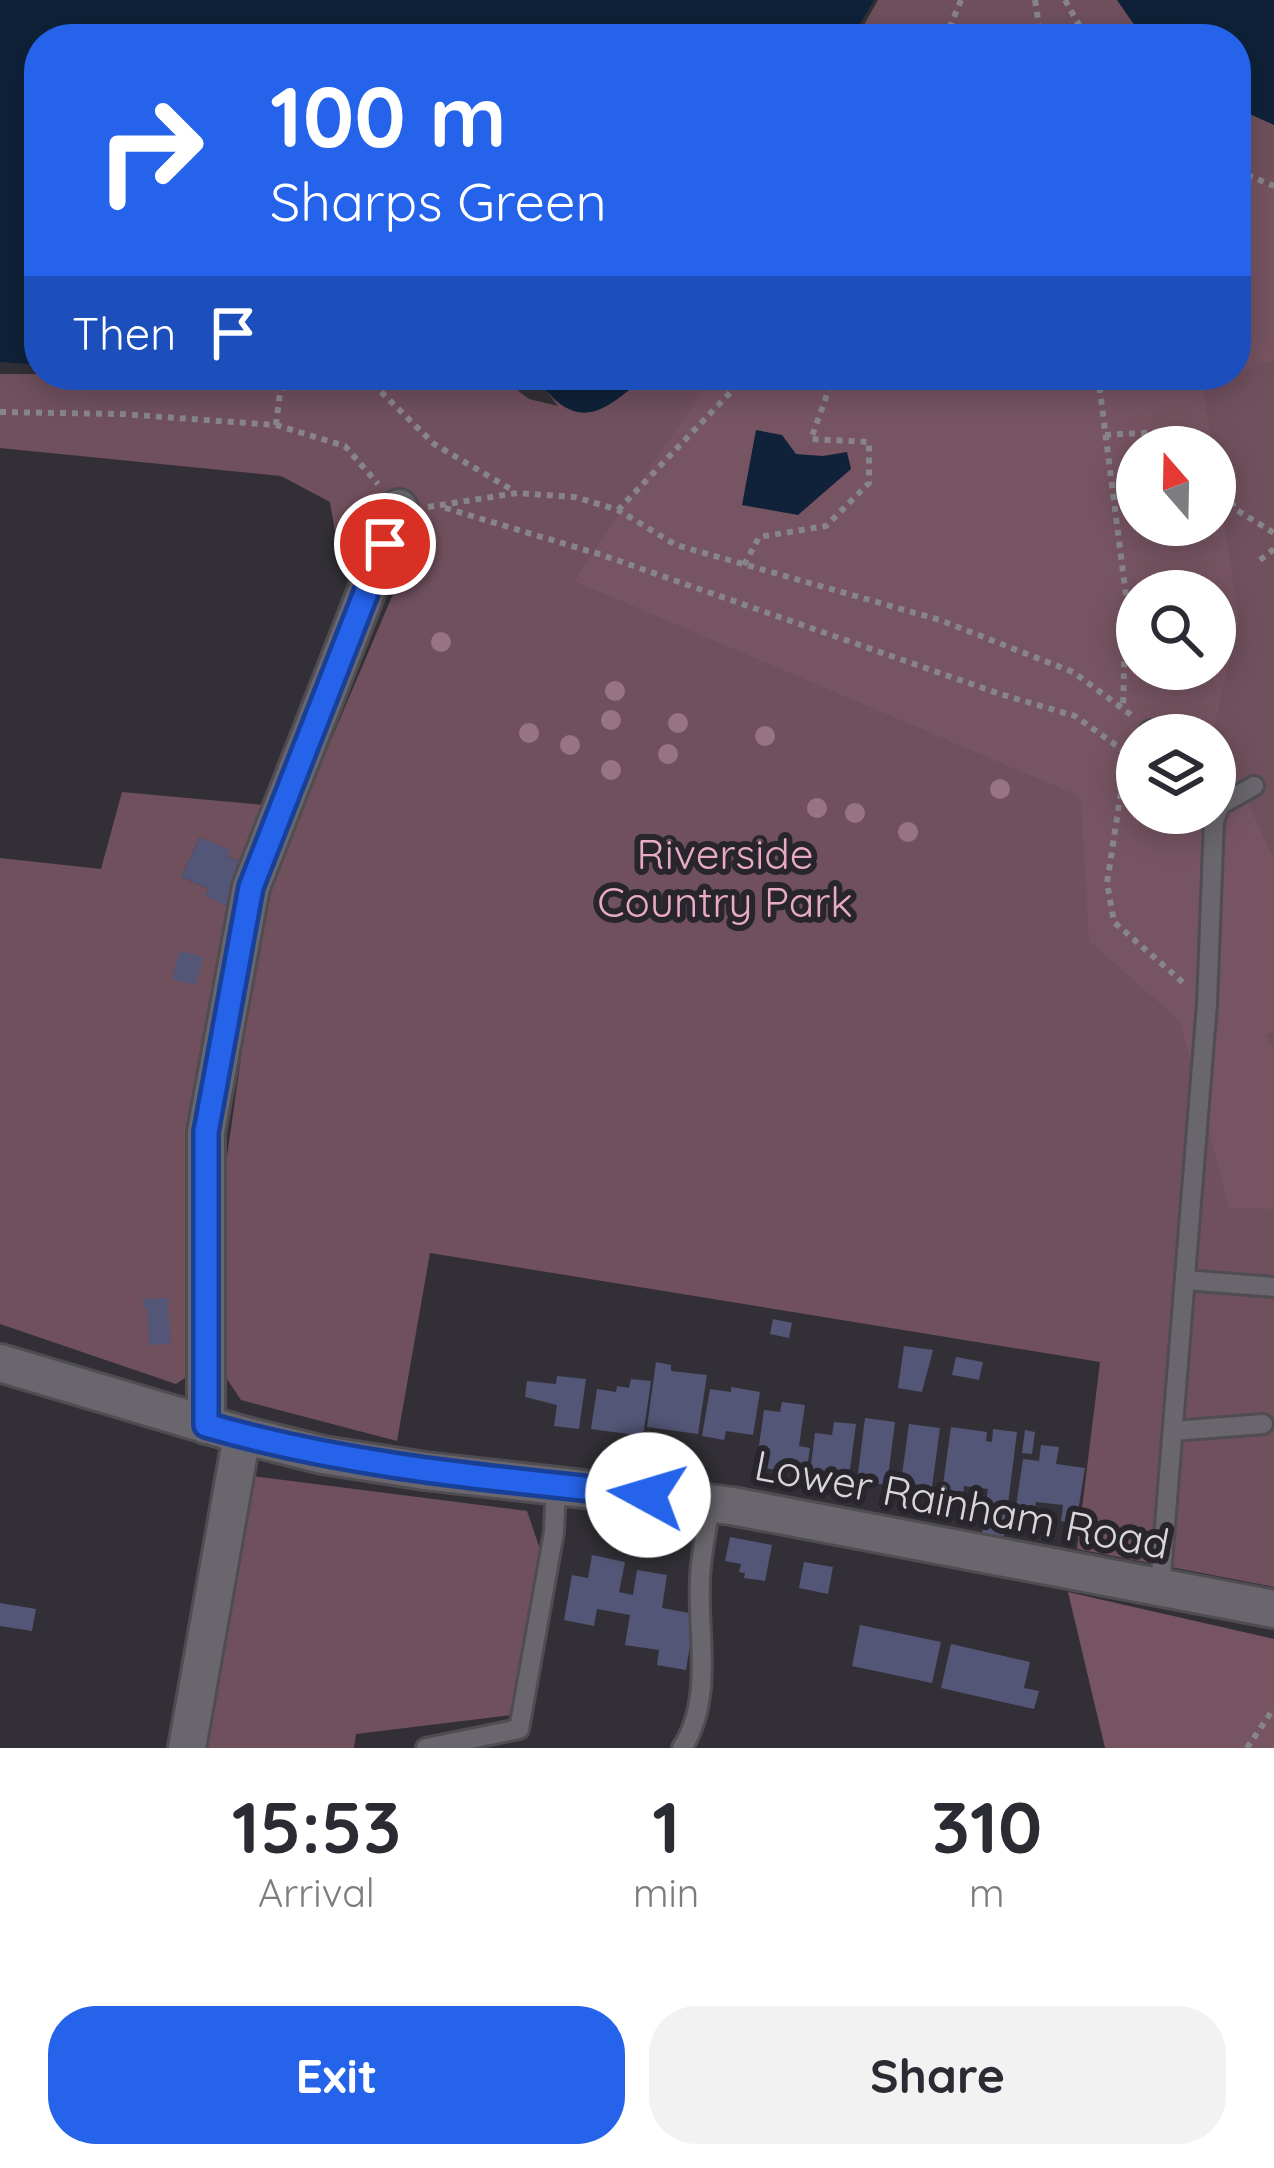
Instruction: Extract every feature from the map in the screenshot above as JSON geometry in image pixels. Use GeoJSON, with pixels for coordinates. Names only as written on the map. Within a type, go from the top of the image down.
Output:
{"type":"FeatureCollection","features":[{"type":"Feature","properties":{"kind":"main road"},"geometry":{"type":"LineString","coordinates":[[206,1425],[206,1132],[251,887],[399,508]]}},
{"type":"Feature","properties":{"kind":"main road","name":"Lower Rainham Road"},"geometry":{"type":"LineString","coordinates":[[0,1363],[242,1436],[364,1461],[710,1503],[1274,1609]]}},
{"type":"Feature","properties":{"kind":"main road"},"geometry":{"type":"LineString","coordinates":[[188,1748],[242,1436]]}},
{"type":"Feature","properties":{"kind":"lane"},"geometry":{"type":"LineString","coordinates":[[1236,796],[1254,786]]}},
{"type":"Feature","properties":{"kind":"lane"},"geometry":{"type":"LineString","coordinates":[[1160,1587],[1207,1004],[1211,834]]}},
{"type":"Feature","properties":{"kind":"lane"},"geometry":{"type":"LineString","coordinates":[[1185,1280],[1274,1287]]}},
{"type":"Feature","properties":{"kind":"lane"},"geometry":{"type":"LineString","coordinates":[[1173,1432],[1262,1424]]}},
{"type":"Feature","properties":{"kind":"lane"},"geometry":{"type":"LineString","coordinates":[[426,1748],[519,1729],[554,1532],[556,1485]]}},
{"type":"Feature","properties":{"kind":"lane"},"geometry":{"type":"LineString","coordinates":[[682,1748],[693,1732],[700,1677],[699,1582],[710,1503]]}},
{"type":"Feature","properties":{"kind":"path"},"geometry":{"type":"LineString","coordinates":[[276,425],[282,390]]}},
{"type":"Feature","properties":{"kind":"path"},"geometry":{"type":"LineString","coordinates":[[379,390],[434,444],[517,493]]}},
{"type":"Feature","properties":{"kind":"path"},"geometry":{"type":"LineString","coordinates":[[618,510],[733,390]]}},
{"type":"Feature","properties":{"kind":"path"},"geometry":{"type":"LineString","coordinates":[[743,566],[759,537],[826,526],[868,484],[868,442],[811,440],[829,390]]}},
{"type":"Feature","properties":{"kind":"path"},"geometry":{"type":"LineString","coordinates":[[0,412],[121,414],[276,425],[345,446],[399,508],[441,507],[517,493],[575,497],[618,510],[676,545],[940,620],[1073,672],[1123,709],[1126,596],[1100,390]]}},
{"type":"Feature","properties":{"kind":"path"},"geometry":{"type":"LineString","coordinates":[[1105,435],[1116,434]]}},
{"type":"Feature","properties":{"kind":"path"},"geometry":{"type":"LineString","coordinates":[[441,507],[602,555],[1075,716],[1127,753],[1107,883],[1114,922],[1207,1004]]}},
{"type":"Feature","properties":{"kind":"path"},"geometry":{"type":"LineString","coordinates":[[1236,510],[1274,532]]}},
{"type":"Feature","properties":{"kind":"path"},"geometry":{"type":"LineString","coordinates":[[1260,560],[1274,548]]}},
{"type":"Feature","properties":{"kind":"path"},"geometry":{"type":"LineString","coordinates":[[1246,1748],[1274,1708]]}},
{"type":"Feature","properties":{"kind":"green space","name":"Riverside Country Park"},"geometry":{"type":"Polygon","coordinates":[[[878,0],[1274,0],[1274,1587],[1077,1549],[1100,1362],[430,1253],[397,1441],[241,1400],[221,1370],[217,1228],[263,900],[396,587],[341,568],[330,502],[281,476],[0,448],[0,374],[24,374],[24,390],[517,390],[529,399],[558,406],[546,390],[1251,390],[1251,24],[864,24],[878,0]]]}},
{"type":"Feature","properties":{"kind":"green space"},"geometry":{"type":"Polygon","coordinates":[[[122,792],[265,805],[220,993],[197,1370],[176,1384],[0,1324],[0,858],[101,869],[122,792]],[[200,837],[181,877],[209,889],[206,896],[227,906],[246,864],[227,856],[229,850],[200,837]]]}},
{"type":"Feature","properties":{"kind":"green space"},"geometry":{"type":"Polygon","coordinates":[[[253,1476],[527,1511],[541,1552],[512,1715],[356,1734],[354,1748],[202,1748],[253,1476]]]}},
{"type":"Feature","properties":{"kind":"shaded area"},"geometry":{"type":"Polygon","coordinates":[[[1251,176],[1274,189],[1274,361],[1251,368],[1251,176]]]}},
{"type":"Feature","properties":{"kind":"shaded area"},"geometry":{"type":"Polygon","coordinates":[[[703,390],[1204,390],[1209,426],[1116,426],[1116,546],[1228,546],[1231,570],[1116,570],[1116,690],[1223,690],[1217,714],[1116,714],[1116,834],[1236,834],[1236,777],[1274,860],[1274,1033],[1266,1034],[1274,1049],[1274,1209],[1229,1208],[1180,1021],[1089,941],[1081,797],[574,581],[703,390]]]}},
{"type":"Feature","properties":{"kind":"shaded area"},"geometry":{"type":"Polygon","coordinates":[[[1068,1592],[1274,1639],[1274,1748],[1105,1748],[1068,1592]]]}},
{"type":"Feature","properties":{"kind":"water"},"geometry":{"type":"Polygon","coordinates":[[[0,0],[874,0],[860,24],[24,24],[24,364],[0,362],[0,0]]]}},
{"type":"Feature","properties":{"kind":"water"},"geometry":{"type":"Polygon","coordinates":[[[1117,0],[1274,0],[1274,125],[1251,115],[1251,24],[1134,24],[1117,0]]]}},
{"type":"Feature","properties":{"kind":"water"},"geometry":{"type":"Polygon","coordinates":[[[546,390],[628,390],[601,409],[588,412],[575,412],[546,390]]]}},
{"type":"Feature","properties":{"kind":"water"},"geometry":{"type":"Polygon","coordinates":[[[756,430],[782,435],[796,454],[847,452],[851,469],[798,515],[742,505],[756,430]]]}},
{"type":"Feature","properties":{"kind":"building"},"geometry":{"type":"Polygon","coordinates":[[[200,837],[230,850],[227,856],[246,864],[227,906],[205,896],[209,889],[181,877],[200,837]]]}},
{"type":"Feature","properties":{"kind":"building"},"geometry":{"type":"Polygon","coordinates":[[[180,951],[203,957],[196,985],[172,979],[180,951]]]}},
{"type":"Feature","properties":{"kind":"building"},"geometry":{"type":"Polygon","coordinates":[[[168,1298],[170,1344],[149,1345],[143,1299],[168,1298]]]}},
{"type":"Feature","properties":{"kind":"building"},"geometry":{"type":"Polygon","coordinates":[[[773,1319],[792,1323],[789,1338],[770,1334],[773,1319]]]}},
{"type":"Feature","properties":{"kind":"building"},"geometry":{"type":"Polygon","coordinates":[[[904,1346],[933,1350],[922,1392],[898,1388],[904,1346]]]}},
{"type":"Feature","properties":{"kind":"building"},"geometry":{"type":"Polygon","coordinates":[[[956,1357],[983,1362],[979,1380],[952,1375],[956,1357]]]}},
{"type":"Feature","properties":{"kind":"building"},"geometry":{"type":"Polygon","coordinates":[[[656,1362],[671,1365],[671,1371],[707,1375],[698,1434],[647,1427],[656,1362]]]}},
{"type":"Feature","properties":{"kind":"building"},"geometry":{"type":"Polygon","coordinates":[[[557,1376],[586,1379],[579,1429],[554,1426],[557,1405],[525,1397],[527,1381],[556,1384],[557,1376]]]}},
{"type":"Feature","properties":{"kind":"building"},"geometry":{"type":"Polygon","coordinates":[[[631,1379],[651,1381],[643,1436],[591,1429],[597,1389],[616,1392],[617,1386],[629,1388],[631,1379]]]}},
{"type":"Feature","properties":{"kind":"building"},"geometry":{"type":"Polygon","coordinates":[[[731,1387],[760,1392],[753,1435],[726,1431],[724,1440],[702,1436],[710,1389],[731,1392],[731,1387]]]}},
{"type":"Feature","properties":{"kind":"building"},"geometry":{"type":"Polygon","coordinates":[[[782,1402],[805,1405],[799,1446],[810,1448],[806,1474],[756,1467],[764,1410],[780,1412],[782,1402]]]}},
{"type":"Feature","properties":{"kind":"building"},"geometry":{"type":"Polygon","coordinates":[[[865,1418],[895,1422],[887,1485],[857,1481],[865,1418]]]}},
{"type":"Feature","properties":{"kind":"building"},"geometry":{"type":"Polygon","coordinates":[[[834,1422],[856,1424],[849,1477],[810,1472],[815,1433],[832,1435],[834,1422]]]}},
{"type":"Feature","properties":{"kind":"building"},"geometry":{"type":"Polygon","coordinates":[[[909,1424],[940,1428],[932,1487],[901,1482],[909,1424]]]}},
{"type":"Feature","properties":{"kind":"building"},"geometry":{"type":"Polygon","coordinates":[[[951,1427],[987,1432],[986,1441],[992,1442],[993,1429],[1017,1432],[1004,1536],[982,1534],[988,1489],[964,1486],[962,1502],[941,1499],[951,1427]]]}},
{"type":"Feature","properties":{"kind":"building"},"geometry":{"type":"Polygon","coordinates":[[[1025,1430],[1035,1432],[1032,1454],[1022,1453],[1025,1430]]]}},
{"type":"Feature","properties":{"kind":"building"},"geometry":{"type":"Polygon","coordinates":[[[1041,1445],[1059,1447],[1056,1464],[1085,1468],[1076,1524],[1061,1521],[1063,1505],[1036,1502],[1034,1516],[1015,1513],[1023,1459],[1039,1461],[1041,1445]]]}},
{"type":"Feature","properties":{"kind":"building"},"geometry":{"type":"Polygon","coordinates":[[[730,1537],[772,1545],[765,1581],[744,1578],[745,1573],[739,1572],[741,1564],[725,1561],[730,1537]]]}},
{"type":"Feature","properties":{"kind":"building"},"geometry":{"type":"Polygon","coordinates":[[[592,1555],[625,1562],[619,1592],[633,1595],[637,1570],[667,1575],[662,1608],[695,1614],[686,1670],[657,1665],[659,1650],[625,1645],[630,1615],[597,1609],[594,1626],[564,1620],[572,1575],[588,1578],[592,1555]]]}},
{"type":"Feature","properties":{"kind":"building"},"geometry":{"type":"Polygon","coordinates":[[[804,1562],[833,1567],[828,1594],[799,1588],[804,1562]]]}},
{"type":"Feature","properties":{"kind":"building"},"geometry":{"type":"Polygon","coordinates":[[[0,1603],[36,1609],[32,1631],[0,1626],[0,1603]]]}},
{"type":"Feature","properties":{"kind":"building"},"geometry":{"type":"Polygon","coordinates":[[[860,1625],[941,1642],[932,1683],[852,1666],[860,1625]]]}},
{"type":"Feature","properties":{"kind":"building"},"geometry":{"type":"Polygon","coordinates":[[[951,1644],[1030,1662],[1024,1688],[1039,1691],[1034,1709],[941,1688],[951,1644]]]}},
{"type":"Feature","properties":{"kind":"route"},"geometry":{"type":"LineString","coordinates":[[385,544],[251,887],[206,1132],[206,1425],[323,1455],[391,1466],[648,1495]]}}]}
